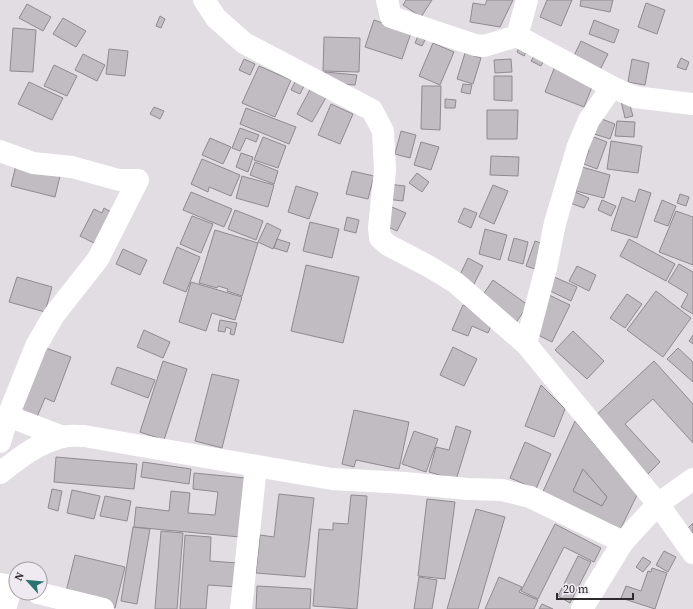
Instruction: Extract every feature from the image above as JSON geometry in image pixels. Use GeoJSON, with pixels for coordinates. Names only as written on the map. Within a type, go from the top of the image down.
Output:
{"type":"FeatureCollection","features":[{"type":"Feature","properties":{"kind":"street"},"geometry":{"type":"LineString","coordinates":[[204,0],[216,18],[244,43],[372,110],[383,131],[385,170],[379,228],[380,238],[388,245],[430,267],[456,283],[526,344],[658,504],[693,553]]}},
{"type":"Feature","properties":{"kind":"street"},"geometry":{"type":"LineString","coordinates":[[387,0],[391,16],[475,45],[484,46],[517,36],[612,87],[635,97],[693,104]]}},
{"type":"Feature","properties":{"kind":"street"},"geometry":{"type":"LineString","coordinates":[[517,36],[527,0]]}},
{"type":"Feature","properties":{"kind":"street"},"geometry":{"type":"LineString","coordinates":[[526,344],[546,268],[555,224],[578,146],[589,120],[612,87]]}},
{"type":"Feature","properties":{"kind":"street"},"geometry":{"type":"LineString","coordinates":[[0,151],[33,163],[72,167],[119,180],[138,180],[98,259],[54,315],[36,346],[8,416],[0,442]]}},
{"type":"Feature","properties":{"kind":"street"},"geometry":{"type":"LineString","coordinates":[[8,416],[63,437]]}},
{"type":"Feature","properties":{"kind":"street"},"geometry":{"type":"LineString","coordinates":[[0,473],[20,457],[41,445],[63,437],[84,436],[332,479],[502,490],[530,497],[622,542]]}},
{"type":"Feature","properties":{"kind":"street"},"geometry":{"type":"LineString","coordinates":[[241,609],[256,466]]}},
{"type":"Feature","properties":{"kind":"street"},"geometry":{"type":"LineString","coordinates":[[582,609],[622,542],[658,504],[693,479]]}},
{"type":"Feature","properties":{"kind":"street"},"geometry":{"type":"LineString","coordinates":[[5,609],[8,592]]}},
{"type":"Feature","properties":{"kind":"street"},"geometry":{"type":"LineString","coordinates":[[48,595],[103,609]]}},
{"type":"Feature","properties":{"kind":"building"},"geometry":{"type":"Polygon","coordinates":[[[406,0],[432,0],[421,17],[403,5],[406,0]]]}},
{"type":"Feature","properties":{"kind":"building"},"geometry":{"type":"Polygon","coordinates":[[[487,0],[513,0],[500,27],[470,22],[473,3],[485,5],[487,0]]]}},
{"type":"Feature","properties":{"kind":"building"},"geometry":{"type":"Polygon","coordinates":[[[547,0],[572,0],[561,26],[540,17],[547,0]]]}},
{"type":"Feature","properties":{"kind":"building"},"geometry":{"type":"Polygon","coordinates":[[[581,0],[613,0],[610,12],[580,6],[581,0]]]}},
{"type":"Feature","properties":{"kind":"building"},"geometry":{"type":"Polygon","coordinates":[[[646,3],[665,10],[657,34],[638,27],[646,3]]]}},
{"type":"Feature","properties":{"kind":"building"},"geometry":{"type":"Polygon","coordinates":[[[27,4],[51,17],[43,31],[19,18],[27,4]]]}},
{"type":"Feature","properties":{"kind":"building"},"geometry":{"type":"Polygon","coordinates":[[[160,16],[165,19],[161,28],[156,26],[160,16]]]}},
{"type":"Feature","properties":{"kind":"building"},"geometry":{"type":"Polygon","coordinates":[[[63,18],[86,31],[76,47],[53,34],[63,18]]]}},
{"type":"Feature","properties":{"kind":"building"},"geometry":{"type":"Polygon","coordinates":[[[374,20],[411,33],[402,59],[365,47],[374,20]]]}},
{"type":"Feature","properties":{"kind":"building"},"geometry":{"type":"Polygon","coordinates":[[[594,20],[619,30],[614,43],[589,34],[594,20]]]}},
{"type":"Feature","properties":{"kind":"building"},"geometry":{"type":"Polygon","coordinates":[[[13,28],[36,30],[33,72],[10,71],[13,28]]]}},
{"type":"Feature","properties":{"kind":"building"},"geometry":{"type":"Polygon","coordinates":[[[418,36],[425,40],[422,46],[415,43],[418,36]]]}},
{"type":"Feature","properties":{"kind":"building"},"geometry":{"type":"Polygon","coordinates":[[[324,37],[360,38],[359,72],[323,71],[324,37]]]}},
{"type":"Feature","properties":{"kind":"building"},"geometry":{"type":"Polygon","coordinates":[[[581,41],[608,54],[599,72],[572,60],[581,41]]]}},
{"type":"Feature","properties":{"kind":"building"},"geometry":{"type":"Polygon","coordinates":[[[522,42],[529,46],[524,56],[517,52],[522,42]]]}},
{"type":"Feature","properties":{"kind":"building"},"geometry":{"type":"Polygon","coordinates":[[[433,43],[454,52],[440,85],[419,76],[433,43]]]}},
{"type":"Feature","properties":{"kind":"building"},"geometry":{"type":"Polygon","coordinates":[[[109,49],[128,51],[125,76],[106,74],[109,49]]]}},
{"type":"Feature","properties":{"kind":"building"},"geometry":{"type":"Polygon","coordinates":[[[465,53],[481,58],[473,84],[457,79],[465,53]]]}},
{"type":"Feature","properties":{"kind":"building"},"geometry":{"type":"Polygon","coordinates":[[[536,53],[545,58],[541,66],[531,61],[536,53]]]}},
{"type":"Feature","properties":{"kind":"building"},"geometry":{"type":"Polygon","coordinates":[[[83,54],[105,65],[97,81],[75,70],[83,54]]]}},
{"type":"Feature","properties":{"kind":"building"},"geometry":{"type":"Polygon","coordinates":[[[681,58],[689,62],[686,70],[677,67],[681,58]]]}},
{"type":"Feature","properties":{"kind":"building"},"geometry":{"type":"Polygon","coordinates":[[[244,59],[255,64],[250,75],[239,70],[244,59]]]}},
{"type":"Feature","properties":{"kind":"building"},"geometry":{"type":"Polygon","coordinates":[[[511,59],[512,72],[495,73],[494,60],[511,59]]]}},
{"type":"Feature","properties":{"kind":"building"},"geometry":{"type":"Polygon","coordinates":[[[632,59],[649,63],[645,85],[628,82],[632,59]]]}},
{"type":"Feature","properties":{"kind":"building"},"geometry":{"type":"Polygon","coordinates":[[[54,65],[77,76],[67,96],[44,86],[54,65]]]}},
{"type":"Feature","properties":{"kind":"building"},"geometry":{"type":"Polygon","coordinates":[[[259,66],[291,80],[275,117],[242,103],[259,66]]]}},
{"type":"Feature","properties":{"kind":"building"},"geometry":{"type":"Polygon","coordinates":[[[555,66],[594,82],[584,107],[545,92],[555,66]]]}},
{"type":"Feature","properties":{"kind":"building"},"geometry":{"type":"Polygon","coordinates":[[[325,72],[357,75],[355,85],[324,83],[325,72]]]}},
{"type":"Feature","properties":{"kind":"building"},"geometry":{"type":"Polygon","coordinates":[[[494,76],[512,76],[512,101],[494,100],[494,76]]]}},
{"type":"Feature","properties":{"kind":"building"},"geometry":{"type":"Polygon","coordinates":[[[297,78],[306,82],[300,94],[291,90],[297,78]]]}},
{"type":"Feature","properties":{"kind":"building"},"geometry":{"type":"Polygon","coordinates":[[[29,82],[63,98],[52,120],[18,104],[29,82]]]}},
{"type":"Feature","properties":{"kind":"building"},"geometry":{"type":"Polygon","coordinates":[[[463,84],[472,85],[470,94],[461,92],[463,84]]]}},
{"type":"Feature","properties":{"kind":"building"},"geometry":{"type":"Polygon","coordinates":[[[312,86],[328,94],[312,122],[297,114],[312,86]]]}},
{"type":"Feature","properties":{"kind":"building"},"geometry":{"type":"Polygon","coordinates":[[[422,86],[441,86],[440,130],[421,129],[422,86]]]}},
{"type":"Feature","properties":{"kind":"building"},"geometry":{"type":"Polygon","coordinates":[[[445,99],[456,100],[455,108],[445,108],[445,99]]]}},
{"type":"Feature","properties":{"kind":"building"},"geometry":{"type":"Polygon","coordinates":[[[628,99],[633,116],[625,118],[621,101],[628,99]]]}},
{"type":"Feature","properties":{"kind":"building"},"geometry":{"type":"Polygon","coordinates":[[[331,104],[353,114],[340,144],[318,135],[331,104]]]}},
{"type":"Feature","properties":{"kind":"building"},"geometry":{"type":"Polygon","coordinates":[[[154,107],[164,111],[160,119],[150,114],[154,107]]]}},
{"type":"Feature","properties":{"kind":"building"},"geometry":{"type":"Polygon","coordinates":[[[246,108],[296,127],[289,144],[240,124],[246,108]]]}},
{"type":"Feature","properties":{"kind":"building"},"geometry":{"type":"Polygon","coordinates":[[[487,110],[518,110],[517,139],[487,139],[487,110]]]}},
{"type":"Feature","properties":{"kind":"building"},"geometry":{"type":"Polygon","coordinates":[[[599,118],[615,124],[610,139],[594,134],[599,118]]]}},
{"type":"Feature","properties":{"kind":"building"},"geometry":{"type":"Polygon","coordinates":[[[617,121],[635,122],[634,137],[615,136],[617,121]]]}},
{"type":"Feature","properties":{"kind":"building"},"geometry":{"type":"Polygon","coordinates":[[[240,128],[259,135],[256,142],[246,138],[240,151],[232,148],[240,128]]]}},
{"type":"Feature","properties":{"kind":"building"},"geometry":{"type":"Polygon","coordinates":[[[401,131],[416,135],[410,158],[395,154],[401,131]]]}},
{"type":"Feature","properties":{"kind":"building"},"geometry":{"type":"Polygon","coordinates":[[[589,135],[607,142],[597,169],[584,164],[589,150],[584,149],[589,135]]]}},
{"type":"Feature","properties":{"kind":"building"},"geometry":{"type":"Polygon","coordinates":[[[263,137],[286,146],[278,168],[254,160],[263,137]]]}},
{"type":"Feature","properties":{"kind":"building"},"geometry":{"type":"Polygon","coordinates":[[[210,138],[231,147],[223,164],[202,155],[210,138]]]}},
{"type":"Feature","properties":{"kind":"building"},"geometry":{"type":"Polygon","coordinates":[[[611,141],[642,146],[638,173],[607,169],[611,141]]]}},
{"type":"Feature","properties":{"kind":"building"},"geometry":{"type":"Polygon","coordinates":[[[421,142],[439,147],[431,170],[414,165],[421,142]]]}},
{"type":"Feature","properties":{"kind":"building"},"geometry":{"type":"Polygon","coordinates":[[[241,153],[253,157],[248,172],[236,167],[241,153]]]}},
{"type":"Feature","properties":{"kind":"building"},"geometry":{"type":"Polygon","coordinates":[[[491,156],[519,157],[518,176],[490,175],[491,156]]]}},
{"type":"Feature","properties":{"kind":"building"},"geometry":{"type":"Polygon","coordinates":[[[202,159],[240,175],[231,196],[209,187],[208,192],[191,184],[202,159]]]}},
{"type":"Feature","properties":{"kind":"building"},"geometry":{"type":"Polygon","coordinates":[[[255,162],[278,171],[274,184],[250,175],[255,162]]]}},
{"type":"Feature","properties":{"kind":"building"},"geometry":{"type":"Polygon","coordinates":[[[16,165],[60,176],[55,197],[11,186],[16,165]]]}},
{"type":"Feature","properties":{"kind":"building"},"geometry":{"type":"Polygon","coordinates":[[[582,167],[610,175],[604,198],[576,191],[582,167]]]}},
{"type":"Feature","properties":{"kind":"building"},"geometry":{"type":"Polygon","coordinates":[[[352,171],[374,176],[368,199],[346,194],[352,171]]]}},
{"type":"Feature","properties":{"kind":"building"},"geometry":{"type":"Polygon","coordinates":[[[417,173],[429,182],[422,192],[409,183],[417,173]]]}},
{"type":"Feature","properties":{"kind":"building"},"geometry":{"type":"Polygon","coordinates":[[[242,176],[274,185],[268,207],[236,198],[242,176]]]}},
{"type":"Feature","properties":{"kind":"building"},"geometry":{"type":"Polygon","coordinates":[[[388,184],[405,186],[403,201],[386,199],[388,184]]]}},
{"type":"Feature","properties":{"kind":"building"},"geometry":{"type":"Polygon","coordinates":[[[493,185],[508,191],[494,224],[479,217],[493,185]]]}},
{"type":"Feature","properties":{"kind":"building"},"geometry":{"type":"Polygon","coordinates":[[[296,186],[318,193],[309,219],[288,212],[296,186]]]}},
{"type":"Feature","properties":{"kind":"building"},"geometry":{"type":"Polygon","coordinates":[[[639,189],[651,193],[637,238],[611,230],[622,197],[635,202],[639,189]]]}},
{"type":"Feature","properties":{"kind":"building"},"geometry":{"type":"Polygon","coordinates":[[[191,192],[232,209],[224,227],[183,210],[191,192]]]}},
{"type":"Feature","properties":{"kind":"building"},"geometry":{"type":"Polygon","coordinates":[[[575,192],[589,198],[584,208],[570,203],[575,192]]]}},
{"type":"Feature","properties":{"kind":"building"},"geometry":{"type":"Polygon","coordinates":[[[680,194],[689,197],[686,206],[677,203],[680,194]]]}},
{"type":"Feature","properties":{"kind":"building"},"geometry":{"type":"Polygon","coordinates":[[[602,200],[616,206],[611,216],[598,210],[602,200]]]}},
{"type":"Feature","properties":{"kind":"building"},"geometry":{"type":"Polygon","coordinates":[[[662,200],[676,206],[668,226],[654,221],[662,200]]]}},
{"type":"Feature","properties":{"kind":"building"},"geometry":{"type":"Polygon","coordinates":[[[392,207],[406,213],[397,231],[384,225],[392,207]]]}},
{"type":"Feature","properties":{"kind":"building"},"geometry":{"type":"Polygon","coordinates":[[[104,208],[113,213],[100,246],[80,236],[94,209],[102,213],[104,208]]]}},
{"type":"Feature","properties":{"kind":"building"},"geometry":{"type":"Polygon","coordinates":[[[464,208],[477,213],[471,228],[458,222],[464,208]]]}},
{"type":"Feature","properties":{"kind":"building"},"geometry":{"type":"Polygon","coordinates":[[[235,210],[263,221],[256,240],[228,229],[235,210]]]}},
{"type":"Feature","properties":{"kind":"building"},"geometry":{"type":"Polygon","coordinates":[[[676,211],[693,217],[693,265],[659,252],[676,211]]]}},
{"type":"Feature","properties":{"kind":"building"},"geometry":{"type":"Polygon","coordinates":[[[192,216],[213,224],[201,253],[180,244],[192,216]]]}},
{"type":"Feature","properties":{"kind":"building"},"geometry":{"type":"Polygon","coordinates":[[[347,217],[359,220],[356,233],[344,230],[347,217]]]}},
{"type":"Feature","properties":{"kind":"building"},"geometry":{"type":"Polygon","coordinates":[[[310,222],[339,229],[332,258],[303,251],[310,222]]]}},
{"type":"Feature","properties":{"kind":"building"},"geometry":{"type":"Polygon","coordinates":[[[267,223],[281,230],[273,249],[258,242],[267,223]]]}},
{"type":"Feature","properties":{"kind":"building"},"geometry":{"type":"Polygon","coordinates":[[[485,229],[507,235],[500,260],[479,254],[485,229]]]}},
{"type":"Feature","properties":{"kind":"building"},"geometry":{"type":"Polygon","coordinates":[[[215,230],[258,243],[242,296],[227,291],[228,289],[218,286],[217,288],[199,283],[215,230]]]}},
{"type":"Feature","properties":{"kind":"building"},"geometry":{"type":"Polygon","coordinates":[[[514,238],[528,242],[523,264],[508,260],[514,238]]]}},
{"type":"Feature","properties":{"kind":"building"},"geometry":{"type":"Polygon","coordinates":[[[277,239],[290,243],[287,252],[274,248],[277,239]]]}},
{"type":"Feature","properties":{"kind":"building"},"geometry":{"type":"Polygon","coordinates":[[[629,239],[675,264],[666,281],[620,256],[629,239]]]}},
{"type":"Feature","properties":{"kind":"building"},"geometry":{"type":"Polygon","coordinates":[[[535,241],[547,245],[538,270],[526,266],[535,241]]]}},
{"type":"Feature","properties":{"kind":"building"},"geometry":{"type":"Polygon","coordinates":[[[177,247],[200,257],[186,292],[163,283],[177,247]]]}},
{"type":"Feature","properties":{"kind":"building"},"geometry":{"type":"Polygon","coordinates":[[[123,249],[147,260],[140,275],[116,264],[123,249]]]}},
{"type":"Feature","properties":{"kind":"building"},"geometry":{"type":"Polygon","coordinates":[[[468,258],[483,266],[473,286],[458,279],[468,258]]]}},
{"type":"Feature","properties":{"kind":"building"},"geometry":{"type":"Polygon","coordinates":[[[679,264],[693,272],[693,314],[681,307],[688,294],[668,282],[679,264]]]}},
{"type":"Feature","properties":{"kind":"building"},"geometry":{"type":"Polygon","coordinates":[[[306,265],[359,277],[343,343],[291,331],[306,265]]]}},
{"type":"Feature","properties":{"kind":"building"},"geometry":{"type":"Polygon","coordinates":[[[577,266],[596,275],[589,291],[569,281],[577,266]]]}},
{"type":"Feature","properties":{"kind":"building"},"geometry":{"type":"Polygon","coordinates":[[[552,276],[577,287],[571,301],[546,289],[552,276]]]}},
{"type":"Feature","properties":{"kind":"building"},"geometry":{"type":"Polygon","coordinates":[[[17,277],[52,287],[45,312],[9,302],[17,277]]]}},
{"type":"Feature","properties":{"kind":"building"},"geometry":{"type":"Polygon","coordinates":[[[493,280],[528,305],[515,324],[480,299],[493,280]]]}},
{"type":"Feature","properties":{"kind":"building"},"geometry":{"type":"Polygon","coordinates":[[[191,282],[242,297],[235,320],[212,313],[206,331],[179,322],[191,282]]]}},
{"type":"Feature","properties":{"kind":"building"},"geometry":{"type":"Polygon","coordinates":[[[656,291],[691,318],[663,357],[627,330],[656,291]]]}},
{"type":"Feature","properties":{"kind":"building"},"geometry":{"type":"Polygon","coordinates":[[[627,294],[642,304],[625,328],[610,318],[627,294]]]}},
{"type":"Feature","properties":{"kind":"building"},"geometry":{"type":"Polygon","coordinates":[[[549,295],[570,305],[552,342],[532,332],[549,295]]]}},
{"type":"Feature","properties":{"kind":"building"},"geometry":{"type":"Polygon","coordinates":[[[463,305],[494,319],[488,333],[472,326],[468,336],[452,330],[463,305]]]}},
{"type":"Feature","properties":{"kind":"building"},"geometry":{"type":"Polygon","coordinates":[[[220,320],[237,323],[234,335],[230,334],[231,329],[226,327],[225,332],[218,331],[220,320]]]}},
{"type":"Feature","properties":{"kind":"building"},"geometry":{"type":"Polygon","coordinates":[[[144,330],[170,342],[163,358],[137,347],[144,330]]]}},
{"type":"Feature","properties":{"kind":"building"},"geometry":{"type":"Polygon","coordinates":[[[573,331],[604,361],[587,379],[555,350],[573,331]]]}},
{"type":"Feature","properties":{"kind":"building"},"geometry":{"type":"Polygon","coordinates":[[[693,335],[693,344],[689,341],[693,335]]]}},
{"type":"Feature","properties":{"kind":"building"},"geometry":{"type":"Polygon","coordinates":[[[43,347],[71,357],[54,402],[45,398],[37,417],[19,410],[43,347]]]}},
{"type":"Feature","properties":{"kind":"building"},"geometry":{"type":"Polygon","coordinates":[[[453,347],[477,359],[464,386],[440,375],[453,347]]]}},
{"type":"Feature","properties":{"kind":"building"},"geometry":{"type":"Polygon","coordinates":[[[678,348],[693,362],[693,382],[667,359],[678,348]]]}},
{"type":"Feature","properties":{"kind":"building"},"geometry":{"type":"Polygon","coordinates":[[[163,361],[187,369],[164,440],[140,432],[163,361]]]}},
{"type":"Feature","properties":{"kind":"building"},"geometry":{"type":"Polygon","coordinates":[[[654,361],[693,404],[693,443],[653,399],[625,424],[660,462],[646,476],[593,418],[654,361]]]}},
{"type":"Feature","properties":{"kind":"building"},"geometry":{"type":"Polygon","coordinates":[[[117,367],[155,380],[148,398],[111,384],[117,367]]]}},
{"type":"Feature","properties":{"kind":"building"},"geometry":{"type":"Polygon","coordinates":[[[212,374],[239,380],[222,448],[195,441],[212,374]]]}},
{"type":"Feature","properties":{"kind":"building"},"geometry":{"type":"Polygon","coordinates":[[[541,385],[565,409],[554,437],[525,426],[541,385]]]}},
{"type":"Feature","properties":{"kind":"building"},"geometry":{"type":"Polygon","coordinates":[[[354,410],[409,422],[399,469],[356,460],[354,467],[342,464],[354,410]]]}},
{"type":"Feature","properties":{"kind":"building"},"geometry":{"type":"Polygon","coordinates":[[[575,421],[637,495],[619,532],[541,496],[575,421]],[[583,469],[573,491],[602,506],[607,497],[583,469]]]}},
{"type":"Feature","properties":{"kind":"building"},"geometry":{"type":"Polygon","coordinates":[[[456,426],[471,431],[456,480],[429,472],[436,447],[449,450],[456,426]]]}},
{"type":"Feature","properties":{"kind":"building"},"geometry":{"type":"Polygon","coordinates":[[[414,431],[438,439],[426,472],[402,464],[414,431]]]}},
{"type":"Feature","properties":{"kind":"building"},"geometry":{"type":"Polygon","coordinates":[[[525,442],[551,454],[536,489],[510,478],[525,442]]]}},
{"type":"Feature","properties":{"kind":"building"},"geometry":{"type":"Polygon","coordinates":[[[56,457],[137,464],[134,489],[54,482],[56,457]]]}},
{"type":"Feature","properties":{"kind":"building"},"geometry":{"type":"Polygon","coordinates":[[[143,462],[191,469],[189,484],[141,477],[143,462]]]}},
{"type":"Feature","properties":{"kind":"building"},"geometry":{"type":"Polygon","coordinates":[[[583,469],[607,497],[602,506],[573,491],[583,469]]]}},
{"type":"Feature","properties":{"kind":"building"},"geometry":{"type":"Polygon","coordinates":[[[194,473],[246,478],[240,537],[134,527],[136,507],[169,511],[171,491],[190,493],[188,513],[215,515],[218,492],[193,489],[194,473]]]}},
{"type":"Feature","properties":{"kind":"building"},"geometry":{"type":"Polygon","coordinates":[[[52,489],[62,491],[58,511],[48,508],[52,489]]]}},
{"type":"Feature","properties":{"kind":"building"},"geometry":{"type":"Polygon","coordinates":[[[72,490],[100,496],[94,519],[67,513],[72,490]]]}},
{"type":"Feature","properties":{"kind":"building"},"geometry":{"type":"Polygon","coordinates":[[[279,494],[314,498],[305,577],[256,573],[260,535],[274,537],[279,494]]]}},
{"type":"Feature","properties":{"kind":"building"},"geometry":{"type":"Polygon","coordinates":[[[351,495],[367,496],[357,609],[313,606],[319,529],[333,530],[333,523],[348,524],[351,495]]]}},
{"type":"Feature","properties":{"kind":"building"},"geometry":{"type":"Polygon","coordinates":[[[105,496],[131,501],[127,521],[100,516],[105,496]]]}},
{"type":"Feature","properties":{"kind":"building"},"geometry":{"type":"Polygon","coordinates":[[[427,499],[455,502],[445,579],[418,576],[427,499]]]}},
{"type":"Feature","properties":{"kind":"building"},"geometry":{"type":"Polygon","coordinates":[[[476,509],[505,517],[478,609],[447,609],[476,509]]]}},
{"type":"Feature","properties":{"kind":"building"},"geometry":{"type":"Polygon","coordinates":[[[693,523],[693,533],[688,528],[693,523]]]}},
{"type":"Feature","properties":{"kind":"building"},"geometry":{"type":"Polygon","coordinates":[[[555,524],[601,548],[594,562],[564,547],[538,599],[521,591],[555,524]]]}},
{"type":"Feature","properties":{"kind":"building"},"geometry":{"type":"Polygon","coordinates":[[[133,527],[150,529],[137,604],[121,601],[133,527]]]}},
{"type":"Feature","properties":{"kind":"building"},"geometry":{"type":"Polygon","coordinates":[[[161,531],[183,533],[177,609],[155,609],[161,531]]]}},
{"type":"Feature","properties":{"kind":"building"},"geometry":{"type":"Polygon","coordinates":[[[185,535],[211,537],[210,561],[238,563],[237,587],[208,585],[206,609],[180,609],[185,535]]]}},
{"type":"Feature","properties":{"kind":"building"},"geometry":{"type":"Polygon","coordinates":[[[664,551],[676,557],[668,572],[656,565],[664,551]]]}},
{"type":"Feature","properties":{"kind":"building"},"geometry":{"type":"Polygon","coordinates":[[[75,555],[125,567],[115,608],[65,596],[75,555]]]}},
{"type":"Feature","properties":{"kind":"building"},"geometry":{"type":"Polygon","coordinates":[[[578,556],[591,562],[570,603],[558,596],[578,556]]]}},
{"type":"Feature","properties":{"kind":"building"},"geometry":{"type":"Polygon","coordinates":[[[643,557],[651,562],[643,572],[636,567],[643,557]]]}},
{"type":"Feature","properties":{"kind":"building"},"geometry":{"type":"Polygon","coordinates":[[[652,568],[667,573],[655,609],[621,598],[626,586],[641,591],[648,571],[651,572],[652,568]]]}},
{"type":"Feature","properties":{"kind":"building"},"geometry":{"type":"Polygon","coordinates":[[[419,577],[437,580],[432,609],[414,609],[419,577]]]}},
{"type":"Feature","properties":{"kind":"building"},"geometry":{"type":"Polygon","coordinates":[[[499,577],[522,587],[519,592],[538,600],[534,609],[485,609],[499,577]]]}},
{"type":"Feature","properties":{"kind":"building"},"geometry":{"type":"Polygon","coordinates":[[[257,586],[311,589],[310,609],[256,609],[257,586]]]}},
{"type":"Feature","properties":{"kind":"building"},"geometry":{"type":"Polygon","coordinates":[[[542,604],[553,609],[539,609],[542,604]]]}}]}
